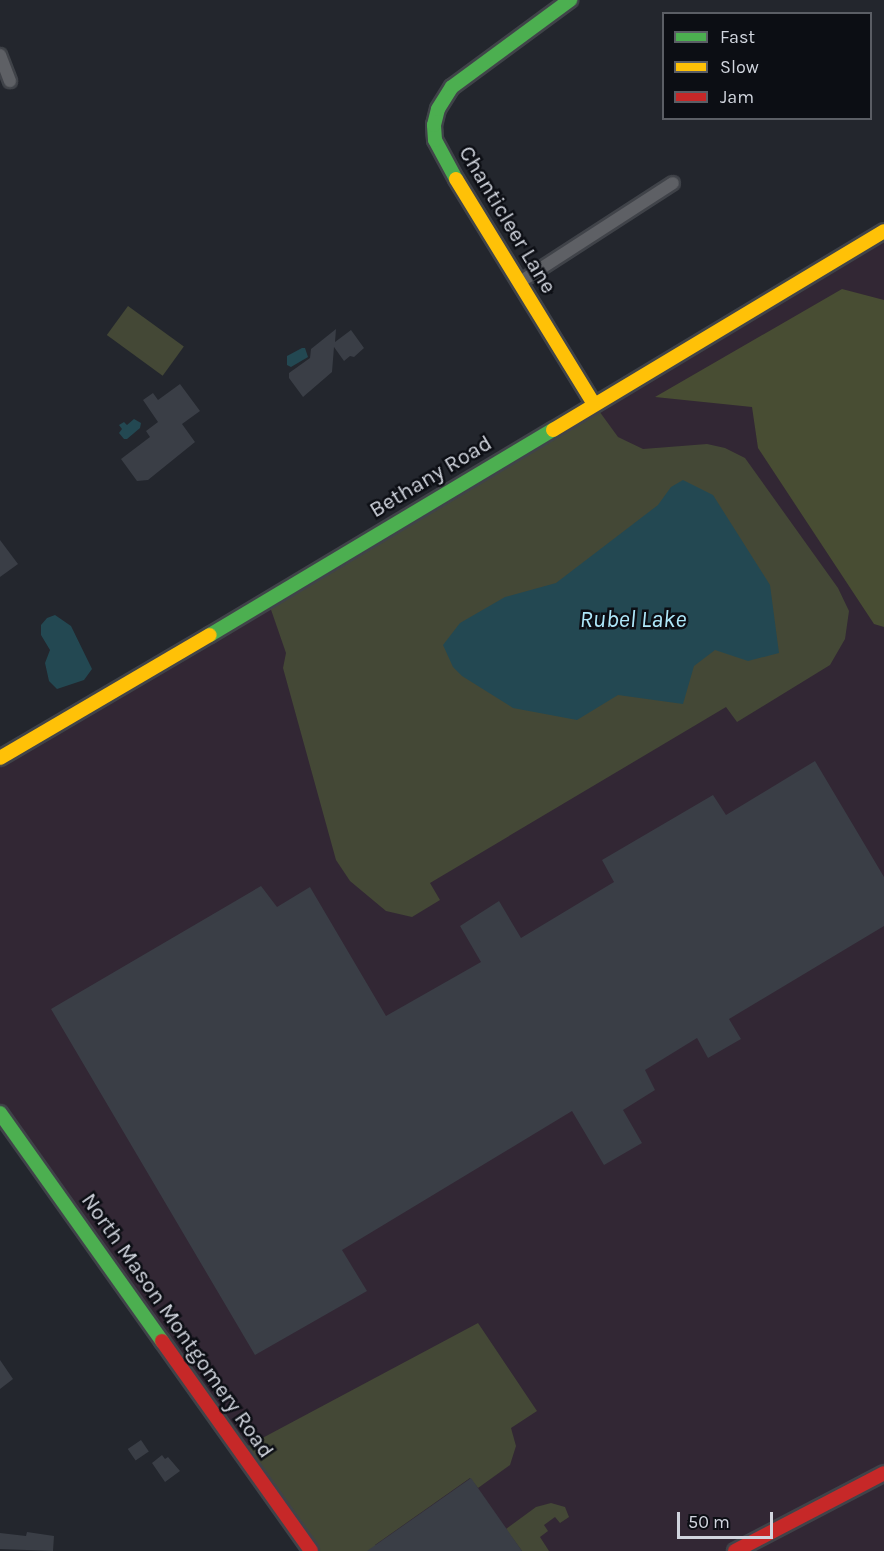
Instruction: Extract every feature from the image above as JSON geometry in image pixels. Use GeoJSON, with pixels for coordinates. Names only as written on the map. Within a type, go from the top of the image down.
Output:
{"type":"FeatureCollection","features":[{"type":"Feature","properties":{"kind":"main road","name":"Chanticleer Lane"},"geometry":{"type":"LineString","coordinates":[[570,0],[452,87],[438,109],[434,125],[435,140],[442,156],[594,404]]}},
{"type":"Feature","properties":{"kind":"main road","name":"Bethany Road"},"geometry":{"type":"LineString","coordinates":[[0,758],[884,231]]}},
{"type":"Feature","properties":{"kind":"main road","name":"North Mason Montgomery Road"},"geometry":{"type":"LineString","coordinates":[[0,1111],[311,1551]]}},
{"type":"Feature","properties":{"kind":"main road"},"geometry":{"type":"LineString","coordinates":[[735,1551],[884,1473]]}},
{"type":"Feature","properties":{"kind":"street"},"geometry":{"type":"LineString","coordinates":[[0,55],[10,81]]}},
{"type":"Feature","properties":{"kind":"street"},"geometry":{"type":"LineString","coordinates":[[520,282],[673,183]]}},
{"type":"Feature","properties":{"kind":"shaded area"},"geometry":{"type":"Polygon","coordinates":[[[884,231],[884,1551],[311,1551],[0,1108],[0,758],[884,231]]]}},
{"type":"Feature","properties":{"kind":"green space"},"geometry":{"type":"Polygon","coordinates":[[[842,289],[884,300],[884,627],[874,624],[758,448],[752,407],[655,397],[842,289]]]}},
{"type":"Feature","properties":{"kind":"green space"},"geometry":{"type":"Polygon","coordinates":[[[128,306],[184,347],[163,376],[107,335],[128,306]]]}},
{"type":"Feature","properties":{"kind":"green space"},"geometry":{"type":"Polygon","coordinates":[[[594,404],[618,437],[643,449],[707,444],[725,448],[745,458],[838,588],[849,611],[845,639],[830,665],[737,722],[726,707],[430,883],[440,900],[412,917],[386,911],[350,881],[336,860],[283,668],[286,653],[268,601],[594,404]]]}},
{"type":"Feature","properties":{"kind":"green space"},"geometry":{"type":"Polygon","coordinates":[[[478,1323],[537,1411],[511,1428],[516,1446],[510,1465],[478,1488],[470,1478],[375,1545],[379,1551],[311,1551],[240,1450],[478,1323]]]}},
{"type":"Feature","properties":{"kind":"green space"},"geometry":{"type":"Polygon","coordinates":[[[551,1503],[565,1507],[569,1517],[560,1523],[555,1517],[544,1525],[548,1531],[540,1537],[549,1551],[522,1551],[506,1529],[536,1507],[551,1503]]]}},
{"type":"Feature","properties":{"kind":"water"},"geometry":{"type":"Polygon","coordinates":[[[305,348],[308,357],[291,367],[287,365],[287,356],[305,348]]]}},
{"type":"Feature","properties":{"kind":"water"},"geometry":{"type":"Polygon","coordinates":[[[134,419],[141,423],[140,428],[124,439],[119,433],[122,429],[119,425],[124,422],[127,425],[134,419]]]}},
{"type":"Feature","properties":{"kind":"water","name":"Rubel Lake"},"geometry":{"type":"Polygon","coordinates":[[[683,480],[713,495],[770,585],[779,653],[748,661],[715,650],[694,666],[683,704],[618,695],[577,720],[513,708],[462,676],[453,667],[443,645],[460,623],[505,597],[556,583],[658,505],[671,487],[683,480]]]}},
{"type":"Feature","properties":{"kind":"water"},"geometry":{"type":"Polygon","coordinates":[[[55,615],[71,626],[92,669],[84,680],[57,689],[49,681],[45,663],[50,650],[41,635],[41,625],[47,618],[55,615]]]}},
{"type":"Feature","properties":{"kind":"building"},"geometry":{"type":"Polygon","coordinates":[[[336,329],[335,342],[351,330],[364,348],[354,357],[350,356],[344,361],[334,347],[332,372],[303,397],[289,378],[289,373],[310,358],[311,349],[336,329]]]}},
{"type":"Feature","properties":{"kind":"building"},"geometry":{"type":"Polygon","coordinates":[[[180,384],[200,411],[182,424],[195,442],[148,480],[137,481],[121,459],[150,437],[146,431],[158,422],[143,400],[153,393],[158,400],[180,384]]]}},
{"type":"Feature","properties":{"kind":"building"},"geometry":{"type":"Polygon","coordinates":[[[0,540],[18,564],[0,577],[0,540]]]}},
{"type":"Feature","properties":{"kind":"building"},"geometry":{"type":"Polygon","coordinates":[[[815,761],[884,877],[884,926],[729,1019],[741,1039],[708,1058],[697,1038],[645,1070],[655,1090],[623,1110],[642,1143],[604,1165],[572,1111],[342,1250],[367,1291],[255,1355],[51,1009],[261,886],[277,907],[310,887],[386,1016],[481,962],[460,926],[499,901],[521,938],[614,882],[602,860],[713,795],[726,815],[815,761]]]}},
{"type":"Feature","properties":{"kind":"building"},"geometry":{"type":"Polygon","coordinates":[[[0,1360],[13,1379],[0,1389],[0,1360]]]}},
{"type":"Feature","properties":{"kind":"building"},"geometry":{"type":"Polygon","coordinates":[[[141,1440],[149,1452],[136,1461],[128,1449],[141,1440]]]}},
{"type":"Feature","properties":{"kind":"building"},"geometry":{"type":"Polygon","coordinates":[[[162,1455],[165,1459],[168,1457],[180,1471],[165,1482],[152,1463],[162,1455]]]}},
{"type":"Feature","properties":{"kind":"building"},"geometry":{"type":"Polygon","coordinates":[[[471,1478],[522,1551],[367,1551],[471,1478]]]}},
{"type":"Feature","properties":{"kind":"building"},"geometry":{"type":"Polygon","coordinates":[[[27,1532],[54,1536],[53,1551],[0,1549],[0,1533],[26,1536],[27,1532]]]}},
{"type":"Feature","properties":{"kind":"traffic: fast"},"geometry":{"type":"LineString","coordinates":[[456,179],[435,140],[434,125],[438,109],[452,87],[570,0]]}},
{"type":"Feature","properties":{"kind":"traffic: fast"},"geometry":{"type":"LineString","coordinates":[[210,635],[553,430]]}},
{"type":"Feature","properties":{"kind":"traffic: fast"},"geometry":{"type":"LineString","coordinates":[[0,1113],[162,1341]]}},
{"type":"Feature","properties":{"kind":"traffic: slow"},"geometry":{"type":"LineString","coordinates":[[456,179],[594,404]]}},
{"type":"Feature","properties":{"kind":"traffic: slow"},"geometry":{"type":"LineString","coordinates":[[553,430],[884,231]]}},
{"type":"Feature","properties":{"kind":"traffic: slow"},"geometry":{"type":"LineString","coordinates":[[0,758],[210,635]]}},
{"type":"Feature","properties":{"kind":"traffic: jam"},"geometry":{"type":"LineString","coordinates":[[162,1341],[311,1551]]}},
{"type":"Feature","properties":{"kind":"traffic: jam"},"geometry":{"type":"LineString","coordinates":[[735,1551],[884,1473]]}}]}
